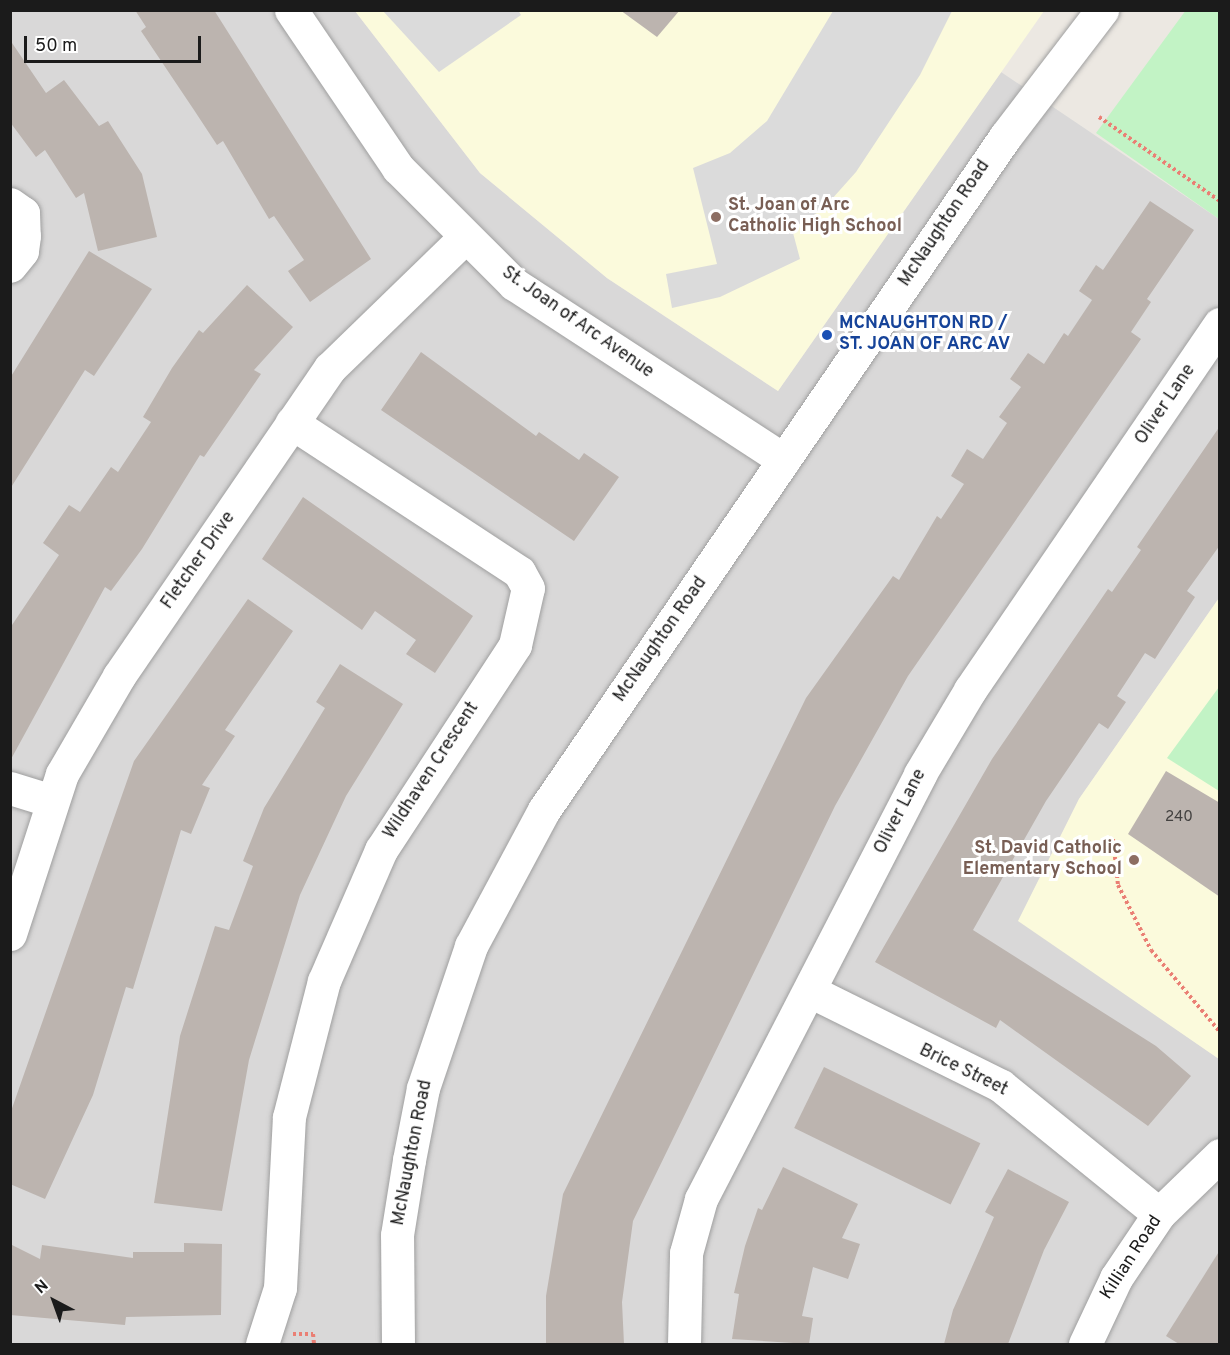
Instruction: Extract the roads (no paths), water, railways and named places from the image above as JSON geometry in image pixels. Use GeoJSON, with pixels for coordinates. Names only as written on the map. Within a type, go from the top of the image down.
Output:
{"type":"FeatureCollection","features":[{"type":"Feature","properties":{"kind":"street","name":"St. Joan of Arc Avenue"},"geometry":{"type":"LineString","coordinates":[[291,10],[398,168],[514,284],[784,460]]}},
{"type":"Feature","properties":{"kind":"street","name":"McNaughton Road"},"geometry":{"type":"LineString","coordinates":[[398,1344],[398,1235],[409,1160],[423,1089],[471,946],[544,810],[1005,137],[1102,10]]}},
{"type":"Feature","properties":{"kind":"street"},"geometry":{"type":"LineString","coordinates":[[10,204],[23,213],[24,236],[22,251],[10,266]]}},
{"type":"Feature","properties":{"kind":"street","name":"Fletcher Drive"},"geometry":{"type":"LineString","coordinates":[[10,934],[52,801],[119,676],[292,423],[361,333],[465,237]]}},
{"type":"Feature","properties":{"kind":"street","name":"Oliver Lane"},"geometry":{"type":"LineString","coordinates":[[684,1344],[686,1253],[701,1199],[920,774],[970,690],[1220,324]]}},
{"type":"Feature","properties":{"kind":"street","name":"Wildhaven Crescent"},"geometry":{"type":"LineString","coordinates":[[262,1344],[279,1288],[289,1117],[324,981],[396,824],[515,645],[528,588],[519,572],[292,423]]}},
{"type":"Feature","properties":{"kind":"street"},"geometry":{"type":"LineString","coordinates":[[10,788],[52,801]]}},
{"type":"Feature","properties":{"kind":"street","name":"Brice Street"},"geometry":{"type":"LineString","coordinates":[[810,991],[904,1042],[1001,1086],[1159,1214]]}},
{"type":"Feature","properties":{"kind":"street","name":"Killian Road"},"geometry":{"type":"LineString","coordinates":[[1085,1344],[1116,1278],[1159,1214],[1220,1155]]}},
{"type":"Feature","properties":{"kind":"place","name":"St. Joan of Arc Catholic High School"},"geometry":{"type":"Point","coordinates":[716,217]}},
{"type":"Feature","properties":{"kind":"place","name":"MCNAUGHTON RD / ST. JOAN OF ARC AV"},"geometry":{"type":"Point","coordinates":[827,335]}},
{"type":"Feature","properties":{"kind":"place","name":"St. David Catholic Elementary School"},"geometry":{"type":"Point","coordinates":[1134,860]}}]}
